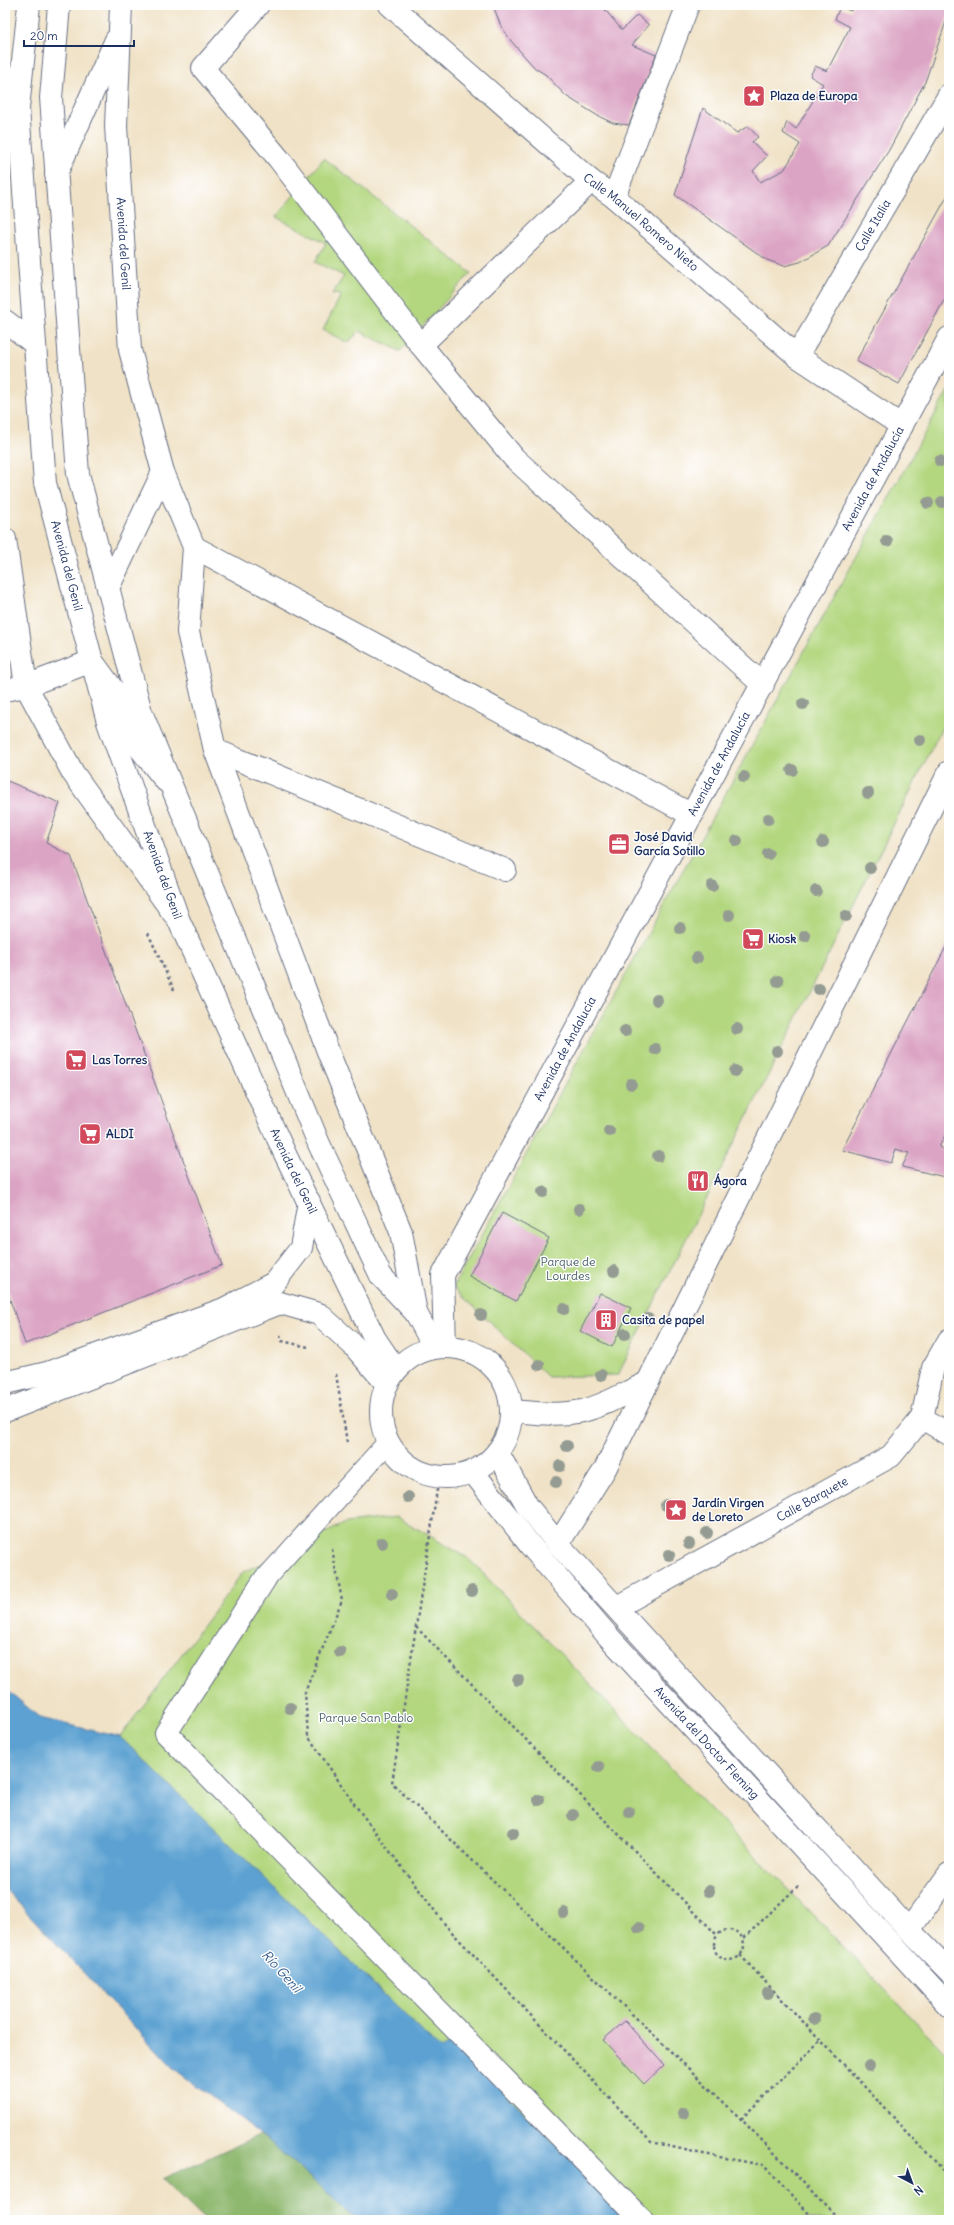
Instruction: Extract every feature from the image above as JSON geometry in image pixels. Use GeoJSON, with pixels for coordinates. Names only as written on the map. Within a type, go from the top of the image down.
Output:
{"type":"FeatureCollection","features":[{"type":"Feature","properties":{"kind":"street","name":"Avenida del Genil"},"geometry":{"type":"LineString","coordinates":[[29,5],[18,108],[45,483],[108,722],[179,921],[375,1339],[391,1377]]}},
{"type":"Feature","properties":{"kind":"street","name":"Avenida del Genil"},"geometry":{"type":"LineString","coordinates":[[59,5],[50,98],[78,474],[141,712],[319,1144],[381,1276],[416,1313],[440,1346]]}},
{"type":"Feature","properties":{"kind":"street","name":"Avenida del Genil"},"geometry":{"type":"LineString","coordinates":[[121,5],[116,126],[130,350],[163,472],[194,547],[188,632],[215,750],[329,1054],[401,1232],[416,1313]]}},
{"type":"Feature","properties":{"kind":"street"},"geometry":{"type":"LineString","coordinates":[[258,5],[204,68],[279,159],[421,345],[514,458],[763,685]]}},
{"type":"Feature","properties":{"kind":"street","name":"Calle Manuel Romero Nieto"},"geometry":{"type":"LineString","coordinates":[[390,5],[591,181],[614,197],[797,356],[902,426]]}},
{"type":"Feature","properties":{"kind":"street"},"geometry":{"type":"LineString","coordinates":[[614,197],[688,5]]}},
{"type":"Feature","properties":{"kind":"street","name":"Avenida del Genil"},"geometry":{"type":"LineString","coordinates":[[56,174],[121,27]]}},
{"type":"Feature","properties":{"kind":"street","name":"Calle Italia"},"geometry":{"type":"LineString","coordinates":[[797,356],[949,95]]}},
{"type":"Feature","properties":{"kind":"street"},"geometry":{"type":"LineString","coordinates":[[421,345],[591,181]]}},
{"type":"Feature","properties":{"kind":"street"},"geometry":{"type":"LineString","coordinates":[[5,321],[35,344]]}},
{"type":"Feature","properties":{"kind":"street","name":"Avenida de Andalucía"},"geometry":{"type":"LineString","coordinates":[[440,1346],[443,1276],[949,338]]}},
{"type":"Feature","properties":{"kind":"street"},"geometry":{"type":"LineString","coordinates":[[108,588],[163,472]]}},
{"type":"Feature","properties":{"kind":"street"},"geometry":{"type":"LineString","coordinates":[[5,539],[26,686],[73,773],[179,921]]}},
{"type":"Feature","properties":{"kind":"street"},"geometry":{"type":"LineString","coordinates":[[194,547],[692,815]]}},
{"type":"Feature","properties":{"kind":"street"},"geometry":{"type":"LineString","coordinates":[[5,690],[26,686],[92,661],[120,699],[135,742],[172,787]]}},
{"type":"Feature","properties":{"kind":"street"},"geometry":{"type":"LineString","coordinates":[[215,750],[506,870]]}},
{"type":"Feature","properties":{"kind":"street"},"geometry":{"type":"LineString","coordinates":[[558,1544],[605,1470],[949,772]]}},
{"type":"Feature","properties":{"kind":"street"},"geometry":{"type":"LineString","coordinates":[[5,1383],[47,1373],[224,1309],[274,1283],[301,1248],[309,1201]]}},
{"type":"Feature","properties":{"kind":"street"},"geometry":{"type":"LineString","coordinates":[[5,1411],[280,1303],[320,1314],[391,1377]]}},
{"type":"Feature","properties":{"kind":"street","name":"Calle Barquete"},"geometry":{"type":"LineString","coordinates":[[617,1607],[891,1456],[922,1418],[933,1368],[949,1340]]}},
{"type":"Feature","properties":{"kind":"street"},"geometry":{"type":"LineString","coordinates":[[440,1346],[465,1348],[484,1357],[499,1372],[509,1390],[512,1411],[511,1426],[498,1453],[486,1464],[472,1472],[456,1477],[439,1477],[418,1471],[401,1459],[388,1442],[382,1423],[381,1410],[391,1377],[406,1359],[420,1351],[440,1346]]}},
{"type":"Feature","properties":{"kind":"street"},"geometry":{"type":"LineString","coordinates":[[512,1411],[548,1414],[583,1411],[601,1405],[647,1383]]}},
{"type":"Feature","properties":{"kind":"street"},"geometry":{"type":"LineString","coordinates":[[922,1418],[949,1434]]}},
{"type":"Feature","properties":{"kind":"street","name":"Avenida del Doctor Fleming"},"geometry":{"type":"LineString","coordinates":[[498,1453],[528,1507],[558,1544],[617,1607],[909,1930],[949,1971]]}},
{"type":"Feature","properties":{"kind":"street","name":"Avenida del Doctor Fleming"},"geometry":{"type":"LineString","coordinates":[[472,1472],[530,1545],[608,1636],[949,2006]]}},
{"type":"Feature","properties":{"kind":"street"},"geometry":{"type":"LineString","coordinates":[[265,1579],[166,1733],[642,2220]]}},
{"type":"Feature","properties":{"kind":"street"},"geometry":{"type":"LineString","coordinates":[[909,1930],[949,1874]]}},
{"type":"Feature","properties":{"kind":"lane"},"geometry":{"type":"LineString","coordinates":[[265,1579],[388,1442]]}},
{"type":"Feature","properties":{"kind":"path"},"geometry":{"type":"LineString","coordinates":[[439,1477],[392,1784],[740,2119],[840,2220]]}},
{"type":"Feature","properties":{"kind":"path"},"geometry":{"type":"LineString","coordinates":[[342,1600],[305,1692],[308,1736],[355,1805],[447,1927],[652,2142],[698,2153],[763,2165],[815,2220]]}},
{"type":"Feature","properties":{"kind":"path"},"geometry":{"type":"LineString","coordinates":[[415,1626],[717,1935]]}},
{"type":"Feature","properties":{"kind":"path"},"geometry":{"type":"LineString","coordinates":[[744,1938],[819,1866]]}},
{"type":"Feature","properties":{"kind":"path"},"geometry":{"type":"LineString","coordinates":[[732,1929],[741,1934],[744,1938],[745,1949],[740,1956],[729,1960],[720,1957],[716,1953],[714,1944],[717,1935],[721,1931],[732,1929]]}},
{"type":"Feature","properties":{"kind":"path"},"geometry":{"type":"LineString","coordinates":[[740,1956],[949,2176]]}},
{"type":"Feature","properties":{"kind":"path"},"geometry":{"type":"LineString","coordinates":[[740,2119],[821,2040]]}},
{"type":"Feature","properties":{"kind":"green space"},"geometry":{"type":"Polygon","coordinates":[[[324,158],[471,273],[400,351],[359,331],[348,343],[323,330],[341,295],[332,294],[344,276],[315,262],[326,243],[276,217],[324,158]]]}},
{"type":"Feature","properties":{"kind":"green space","name":"Parque de Lourdes"},"geometry":{"type":"Polygon","coordinates":[[[949,389],[949,714],[618,1375],[548,1377],[453,1287],[949,389]]]}},
{"type":"Feature","properties":{"kind":"green space","name":"Parque San Pablo"},"geometry":{"type":"Polygon","coordinates":[[[397,1517],[468,1558],[949,2056],[949,2220],[632,2220],[452,2041],[441,2050],[120,1737],[243,1572],[346,1523],[397,1517]]]}},
{"type":"Feature","properties":{"kind":"green space"},"geometry":{"type":"Polygon","coordinates":[[[261,2134],[358,2220],[205,2220],[162,2179],[261,2134]]]}},
{"type":"Feature","properties":{"kind":"water","name":"Río Genil"},"geometry":{"type":"Polygon","coordinates":[[[5,1688],[40,1718],[120,1737],[441,2050],[453,2041],[632,2220],[358,2220],[261,2134],[173,2068],[5,1889],[5,1688]]]}},
{"type":"Feature","properties":{"kind":"building"},"geometry":{"type":"Polygon","coordinates":[[[493,5],[601,5],[622,30],[637,15],[649,25],[632,45],[656,55],[629,125],[613,123],[598,116],[566,96],[546,75],[535,68],[511,41],[500,24],[493,5]]]}},
{"type":"Feature","properties":{"kind":"building"},"geometry":{"type":"Polygon","coordinates":[[[853,5],[949,5],[949,13],[925,82],[889,150],[828,246],[800,262],[784,266],[767,260],[675,195],[703,108],[737,133],[748,126],[758,137],[752,142],[767,156],[753,171],[760,182],[784,170],[800,144],[783,133],[787,122],[796,129],[823,84],[810,76],[815,66],[827,71],[850,27],[835,19],[840,7],[851,11],[853,5]]]}},
{"type":"Feature","properties":{"kind":"building"},"geometry":{"type":"Polygon","coordinates":[[[949,193],[949,291],[899,384],[856,361],[949,193]]]}},
{"type":"Feature","properties":{"kind":"building","name":"Las Torres"},"geometry":{"type":"Polygon","coordinates":[[[5,780],[60,803],[46,843],[71,856],[222,1265],[25,1344],[5,1285],[5,780]]]}},
{"type":"Feature","properties":{"kind":"building"},"geometry":{"type":"Polygon","coordinates":[[[949,941],[949,1128],[939,1147],[949,1152],[949,1178],[902,1167],[909,1153],[896,1149],[891,1163],[842,1150],[949,941]]]}},
{"type":"Feature","properties":{"kind":"building"},"geometry":{"type":"Polygon","coordinates":[[[502,1213],[549,1238],[516,1301],[469,1276],[502,1213]]]}},
{"type":"Feature","properties":{"kind":"building","name":"Casita de papel"},"geometry":{"type":"Polygon","coordinates":[[[600,1293],[631,1308],[612,1347],[580,1331],[600,1293]]]}},
{"type":"Feature","properties":{"kind":"building"},"geometry":{"type":"Polygon","coordinates":[[[625,2021],[664,2065],[644,2084],[603,2040],[625,2021]]]}},
{"type":"Feature","properties":{"kind":"place","name":"Plaza de Europa"},"geometry":{"type":"Point","coordinates":[754,96]}},
{"type":"Feature","properties":{"kind":"place","name":"José David García Sotillo"},"geometry":{"type":"Point","coordinates":[619,844]}},
{"type":"Feature","properties":{"kind":"place","name":"Kiosk"},"geometry":{"type":"Point","coordinates":[753,939]}},
{"type":"Feature","properties":{"kind":"place","name":"Las Torres"},"geometry":{"type":"Point","coordinates":[76,1060]}},
{"type":"Feature","properties":{"kind":"place","name":"ALDI"},"geometry":{"type":"Point","coordinates":[90,1134]}},
{"type":"Feature","properties":{"kind":"place","name":"Ágora"},"geometry":{"type":"Point","coordinates":[698,1181]}},
{"type":"Feature","properties":{"kind":"place","name":"Casita de papel"},"geometry":{"type":"Point","coordinates":[606,1320]}},
{"type":"Feature","properties":{"kind":"place","name":"Jardín Virgen de Loreto"},"geometry":{"type":"Point","coordinates":[676,1510]}}]}
